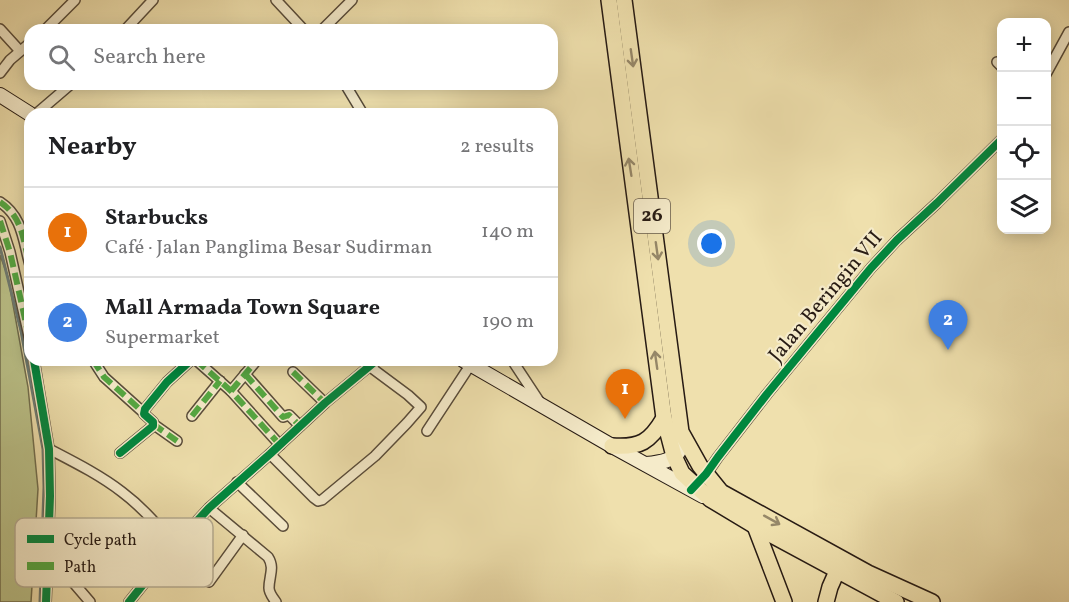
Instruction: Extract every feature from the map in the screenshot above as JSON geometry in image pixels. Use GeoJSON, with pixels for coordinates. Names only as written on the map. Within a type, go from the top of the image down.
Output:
{"type":"FeatureCollection","features":[{"type":"Feature","properties":{"kind":"main road","name":"26"},"geometry":{"type":"LineString","coordinates":[[609,0],[628,154],[646,222],[681,432],[699,483]]}},
{"type":"Feature","properties":{"kind":"main road","name":"26"},"geometry":{"type":"LineString","coordinates":[[624,0],[643,134],[647,178],[646,222],[664,418],[674,456],[682,473],[716,495],[755,526],[840,565],[868,573],[931,602]]}},
{"type":"Feature","properties":{"kind":"main road"},"geometry":{"type":"LineString","coordinates":[[0,95],[24,110]]}},
{"type":"Feature","properties":{"kind":"main road"},"geometry":{"type":"LineString","coordinates":[[474,366],[612,446],[646,464],[699,483],[716,495]]}},
{"type":"Feature","properties":{"kind":"main road"},"geometry":{"type":"LineString","coordinates":[[612,446],[641,444],[655,433],[664,418]]}},
{"type":"Feature","properties":{"kind":"main road"},"geometry":{"type":"LineString","coordinates":[[646,464],[663,462],[674,456],[680,450],[681,432]]}},
{"type":"Feature","properties":{"kind":"main road"},"geometry":{"type":"LineString","coordinates":[[646,464],[682,473]]}},
{"type":"Feature","properties":{"kind":"main road","name":"26"},"geometry":{"type":"LineString","coordinates":[[716,495],[840,565],[896,602]]}},
{"type":"Feature","properties":{"kind":"main road"},"geometry":{"type":"LineString","coordinates":[[755,526],[784,602]]}},
{"type":"Feature","properties":{"kind":"main road"},"geometry":{"type":"LineString","coordinates":[[826,602],[840,565]]}},
{"type":"Feature","properties":{"kind":"street"},"geometry":{"type":"LineString","coordinates":[[51,24],[75,0]]}},
{"type":"Feature","properties":{"kind":"street"},"geometry":{"type":"LineString","coordinates":[[130,24],[153,0]]}},
{"type":"Feature","properties":{"kind":"street"},"geometry":{"type":"LineString","coordinates":[[276,0],[298,24]]}},
{"type":"Feature","properties":{"kind":"street"},"geometry":{"type":"LineString","coordinates":[[328,24],[352,0]]}},
{"type":"Feature","properties":{"kind":"street"},"geometry":{"type":"LineString","coordinates":[[0,29],[20,51]]}},
{"type":"Feature","properties":{"kind":"street"},"geometry":{"type":"LineString","coordinates":[[1048,72],[1069,32]]}},
{"type":"Feature","properties":{"kind":"street"},"geometry":{"type":"LineString","coordinates":[[0,73],[24,48]]}},
{"type":"Feature","properties":{"kind":"street"},"geometry":{"type":"LineString","coordinates":[[43,108],[64,90]]}},
{"type":"Feature","properties":{"kind":"street"},"geometry":{"type":"LineString","coordinates":[[349,90],[359,108]]}},
{"type":"Feature","properties":{"kind":"street","name":"Jalan Beringin VII"},"geometry":{"type":"LineString","coordinates":[[699,483],[767,394],[871,268],[997,143]]}},
{"type":"Feature","properties":{"kind":"street"},"geometry":{"type":"LineString","coordinates":[[0,202],[14,215],[24,240]]}},
{"type":"Feature","properties":{"kind":"street"},"geometry":{"type":"LineString","coordinates":[[0,221],[10,252],[24,314]]}},
{"type":"Feature","properties":{"kind":"street"},"geometry":{"type":"LineString","coordinates":[[35,366],[49,449],[49,518]]}},
{"type":"Feature","properties":{"kind":"street"},"geometry":{"type":"LineString","coordinates":[[97,366],[104,377],[153,424],[177,441]]}},
{"type":"Feature","properties":{"kind":"street"},"geometry":{"type":"LineString","coordinates":[[144,413],[167,382],[184,366]]}},
{"type":"Feature","properties":{"kind":"street"},"geometry":{"type":"LineString","coordinates":[[203,366],[231,391],[280,445]]}},
{"type":"Feature","properties":{"kind":"street"},"geometry":{"type":"LineString","coordinates":[[231,391],[252,366]]}},
{"type":"Feature","properties":{"kind":"street"},"geometry":{"type":"LineString","coordinates":[[200,518],[324,403],[369,366]]}},
{"type":"Feature","properties":{"kind":"street"},"geometry":{"type":"LineString","coordinates":[[270,454],[314,498],[320,501],[361,469],[421,407],[376,366]]}},
{"type":"Feature","properties":{"kind":"street"},"geometry":{"type":"LineString","coordinates":[[427,431],[465,366]]}},
{"type":"Feature","properties":{"kind":"street"},"geometry":{"type":"LineString","coordinates":[[516,366],[542,406]]}},
{"type":"Feature","properties":{"kind":"street"},"geometry":{"type":"LineString","coordinates":[[293,372],[324,403]]}},
{"type":"Feature","properties":{"kind":"street"},"geometry":{"type":"LineString","coordinates":[[245,374],[283,417],[289,416],[300,426]]}},
{"type":"Feature","properties":{"kind":"street"},"geometry":{"type":"LineString","coordinates":[[192,416],[220,381]]}},
{"type":"Feature","properties":{"kind":"street"},"geometry":{"type":"LineString","coordinates":[[120,453],[153,424]]}},
{"type":"Feature","properties":{"kind":"street"},"geometry":{"type":"LineString","coordinates":[[49,449],[105,480],[151,518]]}},
{"type":"Feature","properties":{"kind":"street"},"geometry":{"type":"LineString","coordinates":[[237,482],[283,526]]}},
{"type":"Feature","properties":{"kind":"street"},"geometry":{"type":"LineString","coordinates":[[209,508],[270,560],[272,569],[269,591],[276,602]]}},
{"type":"Feature","properties":{"kind":"street"},"geometry":{"type":"LineString","coordinates":[[213,576],[243,535]]}},
{"type":"Feature","properties":{"kind":"street"},"geometry":{"type":"LineString","coordinates":[[46,602],[47,587]]}},
{"type":"Feature","properties":{"kind":"street"},"geometry":{"type":"LineString","coordinates":[[77,587],[90,602]]}},
{"type":"Feature","properties":{"kind":"street"},"geometry":{"type":"LineString","coordinates":[[129,602],[141,587]]}},
{"type":"Feature","properties":{"kind":"green space"},"geometry":{"type":"Polygon","coordinates":[[[0,255],[8,277],[28,387],[38,489],[36,518],[15,518],[15,587],[32,587],[31,602],[0,602],[0,255]]]}},
{"type":"Feature","properties":{"kind":"waterway"},"geometry":{"type":"LineString","coordinates":[[0,247],[24,347]]}},
{"type":"Feature","properties":{"kind":"waterway"},"geometry":{"type":"LineString","coordinates":[[28,366],[43,449],[43,518]]}},
{"type":"Feature","properties":{"kind":"waterway"},"geometry":{"type":"LineString","coordinates":[[40,602],[41,587]]}},
{"type":"Feature","properties":{"kind":"marked path"},"geometry":{"type":"LineString","coordinates":[[0,202],[8,208],[18,222],[24,242]]}},
{"type":"Feature","properties":{"kind":"marked path"},"geometry":{"type":"LineString","coordinates":[[0,221],[10,252],[24,314]]}},
{"type":"Feature","properties":{"kind":"marked path"},"geometry":{"type":"LineString","coordinates":[[97,366],[104,377],[144,413]]}},
{"type":"Feature","properties":{"kind":"marked path"},"geometry":{"type":"LineString","coordinates":[[203,366],[231,391],[280,445]]}},
{"type":"Feature","properties":{"kind":"marked path"},"geometry":{"type":"LineString","coordinates":[[231,391],[252,366]]}},
{"type":"Feature","properties":{"kind":"marked path"},"geometry":{"type":"LineString","coordinates":[[293,372],[325,403]]}},
{"type":"Feature","properties":{"kind":"marked path"},"geometry":{"type":"LineString","coordinates":[[245,374],[283,417],[289,415],[300,426]]}},
{"type":"Feature","properties":{"kind":"marked path"},"geometry":{"type":"LineString","coordinates":[[192,416],[220,381]]}},
{"type":"Feature","properties":{"kind":"marked path"},"geometry":{"type":"LineString","coordinates":[[153,424],[177,441]]}},
{"type":"Feature","properties":{"kind":"cycle path"},"geometry":{"type":"LineString","coordinates":[[691,490],[871,268],[997,144]]}},
{"type":"Feature","properties":{"kind":"cycle path"},"geometry":{"type":"LineString","coordinates":[[35,366],[49,449],[49,518]]}},
{"type":"Feature","properties":{"kind":"cycle path"},"geometry":{"type":"LineString","coordinates":[[120,453],[153,426],[153,422],[144,414],[145,409],[167,382],[184,366]]}},
{"type":"Feature","properties":{"kind":"cycle path"},"geometry":{"type":"LineString","coordinates":[[200,518],[325,403],[370,366]]}},
{"type":"Feature","properties":{"kind":"cycle path"},"geometry":{"type":"LineString","coordinates":[[46,602],[47,587]]}},
{"type":"Feature","properties":{"kind":"cycle path"},"geometry":{"type":"LineString","coordinates":[[129,602],[141,587]]}},
{"type":"Feature","properties":{"kind":"place","name":"Mall Armada Town Square"},"geometry":{"type":"Point","coordinates":[948,350]}},
{"type":"Feature","properties":{"kind":"place","name":"Starbucks"},"geometry":{"type":"Point","coordinates":[625,419]}}]}
